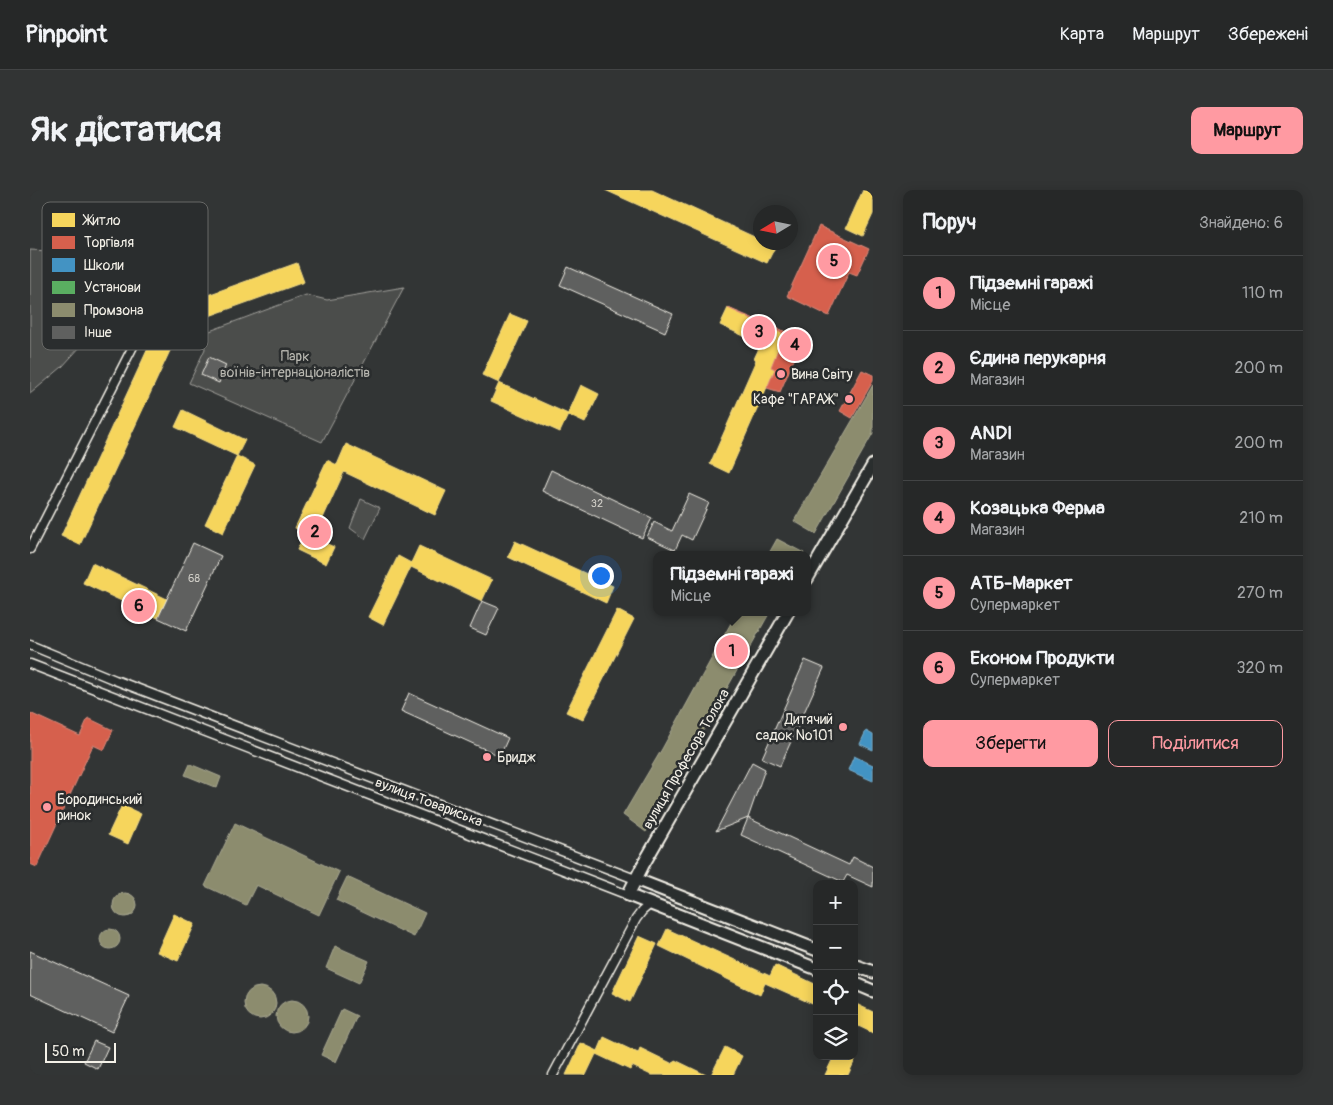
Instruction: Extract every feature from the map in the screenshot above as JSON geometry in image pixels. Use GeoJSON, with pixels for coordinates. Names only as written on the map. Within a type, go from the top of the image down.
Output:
{"type":"FeatureCollection","features":[{"type":"Feature","properties":{"kind":"street"},"geometry":{"type":"LineString","coordinates":[[30,549],[131,350]]}},
{"type":"Feature","properties":{"kind":"street"},"geometry":{"type":"LineString","coordinates":[[811,572],[873,465]]}},
{"type":"Feature","properties":{"kind":"street","name":"вулиця Професора Толока"},"geometry":{"type":"LineString","coordinates":[[628,895],[635,879],[786,616]]}},
{"type":"Feature","properties":{"kind":"street","name":"вулиця Товариська"},"geometry":{"type":"LineString","coordinates":[[30,645],[115,680],[813,948]]}},
{"type":"Feature","properties":{"kind":"street","name":"вулиця Товариська"},"geometry":{"type":"LineString","coordinates":[[30,664],[813,967]]}},
{"type":"Feature","properties":{"kind":"street"},"geometry":{"type":"LineString","coordinates":[[465,832],[470,816]]}},
{"type":"Feature","properties":{"kind":"street"},"geometry":{"type":"LineString","coordinates":[[553,1075],[636,919],[650,904]]}},
{"type":"Feature","properties":{"kind":"street"},"geometry":{"type":"LineString","coordinates":[[858,966],[873,972]]}},
{"type":"Feature","properties":{"kind":"street"},"geometry":{"type":"LineString","coordinates":[[858,984],[873,990]]}},
{"type":"Feature","properties":{"kind":"green space"},"geometry":{"type":"Polygon","coordinates":[[[30,250],[42,251],[42,350],[77,350],[62,367],[30,394],[30,250]]]}},
{"type":"Feature","properties":{"kind":"green space","name":"Парк воїнів-інтернаціоналістів"},"geometry":{"type":"Polygon","coordinates":[[[404,287],[322,442],[189,383],[205,350],[208,350],[208,332],[306,295],[327,300],[404,287]]]}},
{"type":"Feature","properties":{"kind":"green space"},"geometry":{"type":"Polygon","coordinates":[[[361,499],[380,508],[365,539],[350,528],[361,499]]]}},
{"type":"Feature","properties":{"kind":"building: Житло"},"geometry":{"type":"Polygon","coordinates":[[[605,190],[652,190],[753,236],[753,250],[774,250],[767,263],[605,190]]]}},
{"type":"Feature","properties":{"kind":"building: Житло"},"geometry":{"type":"Polygon","coordinates":[[[863,190],[873,190],[873,214],[863,236],[846,228],[863,190]]]}},
{"type":"Feature","properties":{"kind":"building: Житло"},"geometry":{"type":"Polygon","coordinates":[[[297,263],[304,282],[208,316],[208,295],[297,263]]]}},
{"type":"Feature","properties":{"kind":"building: Житло"},"geometry":{"type":"Polygon","coordinates":[[[728,308],[784,334],[771,367],[775,369],[729,473],[710,464],[756,360],[754,359],[761,344],[720,325],[728,308]]]}},
{"type":"Feature","properties":{"kind":"building: Житло"},"geometry":{"type":"Polygon","coordinates":[[[510,314],[527,321],[499,383],[482,375],[510,314]]]}},
{"type":"Feature","properties":{"kind":"building: Житло"},"geometry":{"type":"Polygon","coordinates":[[[147,350],[170,350],[80,545],[61,536],[147,350]]]}},
{"type":"Feature","properties":{"kind":"building: Житло"},"geometry":{"type":"Polygon","coordinates":[[[499,383],[568,414],[581,385],[599,394],[585,423],[568,415],[560,432],[491,401],[499,383]]]}},
{"type":"Feature","properties":{"kind":"building: Житло"},"geometry":{"type":"Polygon","coordinates":[[[183,410],[245,440],[237,456],[175,427],[183,410]]]}},
{"type":"Feature","properties":{"kind":"building: Житло"},"geometry":{"type":"Polygon","coordinates":[[[346,444],[446,491],[435,515],[344,472],[314,538],[334,547],[326,564],[297,550],[305,533],[295,528],[327,460],[337,465],[346,444]]]}},
{"type":"Feature","properties":{"kind":"building: Житло"},"geometry":{"type":"Polygon","coordinates":[[[237,456],[255,465],[223,533],[205,524],[237,456]]]}},
{"type":"Feature","properties":{"kind":"building: Житло"},"geometry":{"type":"Polygon","coordinates":[[[515,541],[613,586],[606,603],[508,557],[515,541]]]}},
{"type":"Feature","properties":{"kind":"building: Житло"},"geometry":{"type":"Polygon","coordinates":[[[419,546],[492,580],[482,601],[411,567],[383,625],[368,617],[398,556],[411,563],[419,546]]]}},
{"type":"Feature","properties":{"kind":"building: Житло"},"geometry":{"type":"Polygon","coordinates":[[[92,563],[167,599],[158,618],[83,583],[92,563]]]}},
{"type":"Feature","properties":{"kind":"building: Житло"},"geometry":{"type":"Polygon","coordinates":[[[617,610],[634,619],[583,720],[566,712],[617,610]]]}},
{"type":"Feature","properties":{"kind":"building: Житло"},"geometry":{"type":"Polygon","coordinates":[[[122,805],[141,814],[128,844],[108,835],[122,805]]]}},
{"type":"Feature","properties":{"kind":"building: Житло"},"geometry":{"type":"Polygon","coordinates":[[[174,914],[195,924],[178,961],[157,952],[174,914]]]}},
{"type":"Feature","properties":{"kind":"building: Житло"},"geometry":{"type":"Polygon","coordinates":[[[667,929],[770,976],[775,965],[813,983],[813,1004],[765,983],[760,995],[659,946],[667,929]]]}},
{"type":"Feature","properties":{"kind":"building: Житло"},"geometry":{"type":"Polygon","coordinates":[[[639,936],[657,944],[630,1002],[612,993],[639,936]]]}},
{"type":"Feature","properties":{"kind":"building: Житло"},"geometry":{"type":"Polygon","coordinates":[[[858,1005],[873,1012],[873,1033],[858,1026],[858,1005]]]}},
{"type":"Feature","properties":{"kind":"building: Житло"},"geometry":{"type":"Polygon","coordinates":[[[604,1037],[638,1053],[640,1048],[673,1064],[675,1060],[706,1075],[651,1075],[632,1066],[630,1070],[596,1054],[586,1075],[566,1075],[581,1043],[598,1051],[604,1037]]]}},
{"type":"Feature","properties":{"kind":"building: Житло"},"geometry":{"type":"Polygon","coordinates":[[[725,1047],[742,1056],[733,1075],[711,1075],[725,1047]]]}},
{"type":"Feature","properties":{"kind":"building: Житло"},"geometry":{"type":"Polygon","coordinates":[[[832,1060],[855,1060],[848,1075],[825,1075],[832,1060]]]}},
{"type":"Feature","properties":{"kind":"building: Торгівля"},"geometry":{"type":"Polygon","coordinates":[[[819,226],[869,249],[857,275],[849,272],[829,316],[787,296],[819,226]]]}},
{"type":"Feature","properties":{"kind":"building: Торгівля"},"geometry":{"type":"Polygon","coordinates":[[[728,308],[803,339],[780,392],[767,388],[775,369],[771,367],[784,334],[728,308]]]}},
{"type":"Feature","properties":{"kind":"building: Торгівля"},"geometry":{"type":"Polygon","coordinates":[[[862,370],[873,375],[873,381],[852,418],[840,411],[862,370]]]}},
{"type":"Feature","properties":{"kind":"building: Торгівля","name":"Бородинський ринок"},"geometry":{"type":"Polygon","coordinates":[[[30,713],[80,736],[88,718],[113,730],[104,750],[93,745],[37,867],[30,864],[30,713]]]}},
{"type":"Feature","properties":{"kind":"building: Школи"},"geometry":{"type":"Polygon","coordinates":[[[866,731],[873,735],[873,750],[860,744],[866,731]]]}},
{"type":"Feature","properties":{"kind":"building: Школи"},"geometry":{"type":"Polygon","coordinates":[[[854,756],[873,765],[873,781],[848,770],[854,756]]]}},
{"type":"Feature","properties":{"kind":"building: Промзона"},"geometry":{"type":"Polygon","coordinates":[[[873,385],[873,433],[816,534],[794,521],[873,385]]]}},
{"type":"Feature","properties":{"kind":"building: Промзона"},"geometry":{"type":"Polygon","coordinates":[[[777,539],[800,551],[770,551],[777,539]]]}},
{"type":"Feature","properties":{"kind":"building: Промзона"},"geometry":{"type":"Polygon","coordinates":[[[735,616],[768,616],[646,832],[623,815],[662,749],[735,616]]]}},
{"type":"Feature","properties":{"kind":"building: Промзона"},"geometry":{"type":"Polygon","coordinates":[[[190,764],[221,777],[217,788],[185,775],[190,764]]]}},
{"type":"Feature","properties":{"kind":"building: Промзона"},"geometry":{"type":"Polygon","coordinates":[[[235,823],[339,872],[319,915],[256,885],[246,905],[205,886],[235,823]]]}},
{"type":"Feature","properties":{"kind":"building: Промзона"},"geometry":{"type":"Polygon","coordinates":[[[347,877],[425,913],[414,937],[336,900],[347,877]]]}},
{"type":"Feature","properties":{"kind":"building: Промзона"},"geometry":{"type":"Polygon","coordinates":[[[125,893],[134,896],[137,905],[134,914],[125,917],[116,914],[113,905],[116,896],[125,893]]]}},
{"type":"Feature","properties":{"kind":"building: Промзона"},"geometry":{"type":"Polygon","coordinates":[[[106,929],[114,929],[120,935],[120,943],[114,949],[106,949],[100,943],[100,935],[106,929]]]}},
{"type":"Feature","properties":{"kind":"building: Промзона"},"geometry":{"type":"Polygon","coordinates":[[[335,946],[369,961],[359,983],[326,968],[335,946]]]}},
{"type":"Feature","properties":{"kind":"building: Промзона"},"geometry":{"type":"Polygon","coordinates":[[[260,987],[272,991],[276,1003],[272,1015],[260,1019],[248,1015],[244,1003],[248,991],[260,987]]]}},
{"type":"Feature","properties":{"kind":"building: Промзона"},"geometry":{"type":"Polygon","coordinates":[[[292,1000],[304,1004],[308,1016],[304,1028],[292,1032],[280,1028],[276,1016],[280,1004],[292,1000]]]}},
{"type":"Feature","properties":{"kind":"building: Промзона"},"geometry":{"type":"Polygon","coordinates":[[[342,1009],[357,1016],[336,1062],[321,1055],[342,1009]]]}},
{"type":"Feature","properties":{"kind":"building: Інше"},"geometry":{"type":"Polygon","coordinates":[[[568,267],[673,314],[665,332],[560,285],[568,267]]]}},
{"type":"Feature","properties":{"kind":"building: Інше"},"geometry":{"type":"Polygon","coordinates":[[[209,357],[226,365],[219,383],[201,375],[209,357]]]}},
{"type":"Feature","properties":{"kind":"building: Інше"},"geometry":{"type":"Polygon","coordinates":[[[551,470],[652,518],[642,538],[542,491],[551,470]]]}},
{"type":"Feature","properties":{"kind":"building: Інше"},"geometry":{"type":"Polygon","coordinates":[[[689,494],[709,503],[692,540],[682,535],[675,550],[647,537],[654,522],[672,531],[689,494]]]}},
{"type":"Feature","properties":{"kind":"building: Інше"},"geometry":{"type":"Polygon","coordinates":[[[193,543],[221,556],[186,631],[158,618],[193,543]]]}},
{"type":"Feature","properties":{"kind":"building: Інше"},"geometry":{"type":"Polygon","coordinates":[[[482,601],[499,608],[486,635],[470,628],[482,601]]]}},
{"type":"Feature","properties":{"kind":"building: Інше"},"geometry":{"type":"Polygon","coordinates":[[[805,660],[824,668],[780,766],[762,758],[805,660]]]}},
{"type":"Feature","properties":{"kind":"building: Інше"},"geometry":{"type":"Polygon","coordinates":[[[409,693],[508,738],[500,756],[401,711],[409,693]]]}},
{"type":"Feature","properties":{"kind":"building: Інше"},"geometry":{"type":"Polygon","coordinates":[[[752,762],[765,769],[748,818],[716,831],[752,762]]]}},
{"type":"Feature","properties":{"kind":"building: Інше"},"geometry":{"type":"Polygon","coordinates":[[[748,818],[849,865],[853,857],[873,867],[873,887],[847,875],[844,880],[839,880],[741,835],[748,818]]]}},
{"type":"Feature","properties":{"kind":"building: Інше"},"geometry":{"type":"Polygon","coordinates":[[[30,951],[129,996],[112,1032],[30,994],[30,951]]]}},
{"type":"Feature","properties":{"kind":"building: Інше"},"geometry":{"type":"Polygon","coordinates":[[[94,1041],[108,1047],[98,1069],[84,1062],[94,1041]]]}},
{"type":"Feature","properties":{"kind":"place","name":"АТБ-Маркет"},"geometry":{"type":"Point","coordinates":[834,261]}},
{"type":"Feature","properties":{"kind":"place","name":"ANDI"},"geometry":{"type":"Point","coordinates":[759,332]}},
{"type":"Feature","properties":{"kind":"place","name":"Козацька Ферма"},"geometry":{"type":"Point","coordinates":[795,345]}},
{"type":"Feature","properties":{"kind":"place","name":"Вина Світу"},"geometry":{"type":"Point","coordinates":[781,374]}},
{"type":"Feature","properties":{"kind":"place","name":"Кафе \"ГАРАЖ\""},"geometry":{"type":"Point","coordinates":[849,399]}},
{"type":"Feature","properties":{"kind":"place","name":"Єдина перукарня"},"geometry":{"type":"Point","coordinates":[315,532]}},
{"type":"Feature","properties":{"kind":"place","name":"Економ Продукти"},"geometry":{"type":"Point","coordinates":[139,606]}},
{"type":"Feature","properties":{"kind":"place","name":"Підземні гаражі"},"geometry":{"type":"Point","coordinates":[732,651]}},
{"type":"Feature","properties":{"kind":"place","name":"Дитячий садок №101"},"geometry":{"type":"Point","coordinates":[843,727]}},
{"type":"Feature","properties":{"kind":"place","name":"Бридж"},"geometry":{"type":"Point","coordinates":[487,757]}},
{"type":"Feature","properties":{"kind":"place","name":"Бородинський ринок"},"geometry":{"type":"Point","coordinates":[47,807]}}]}
